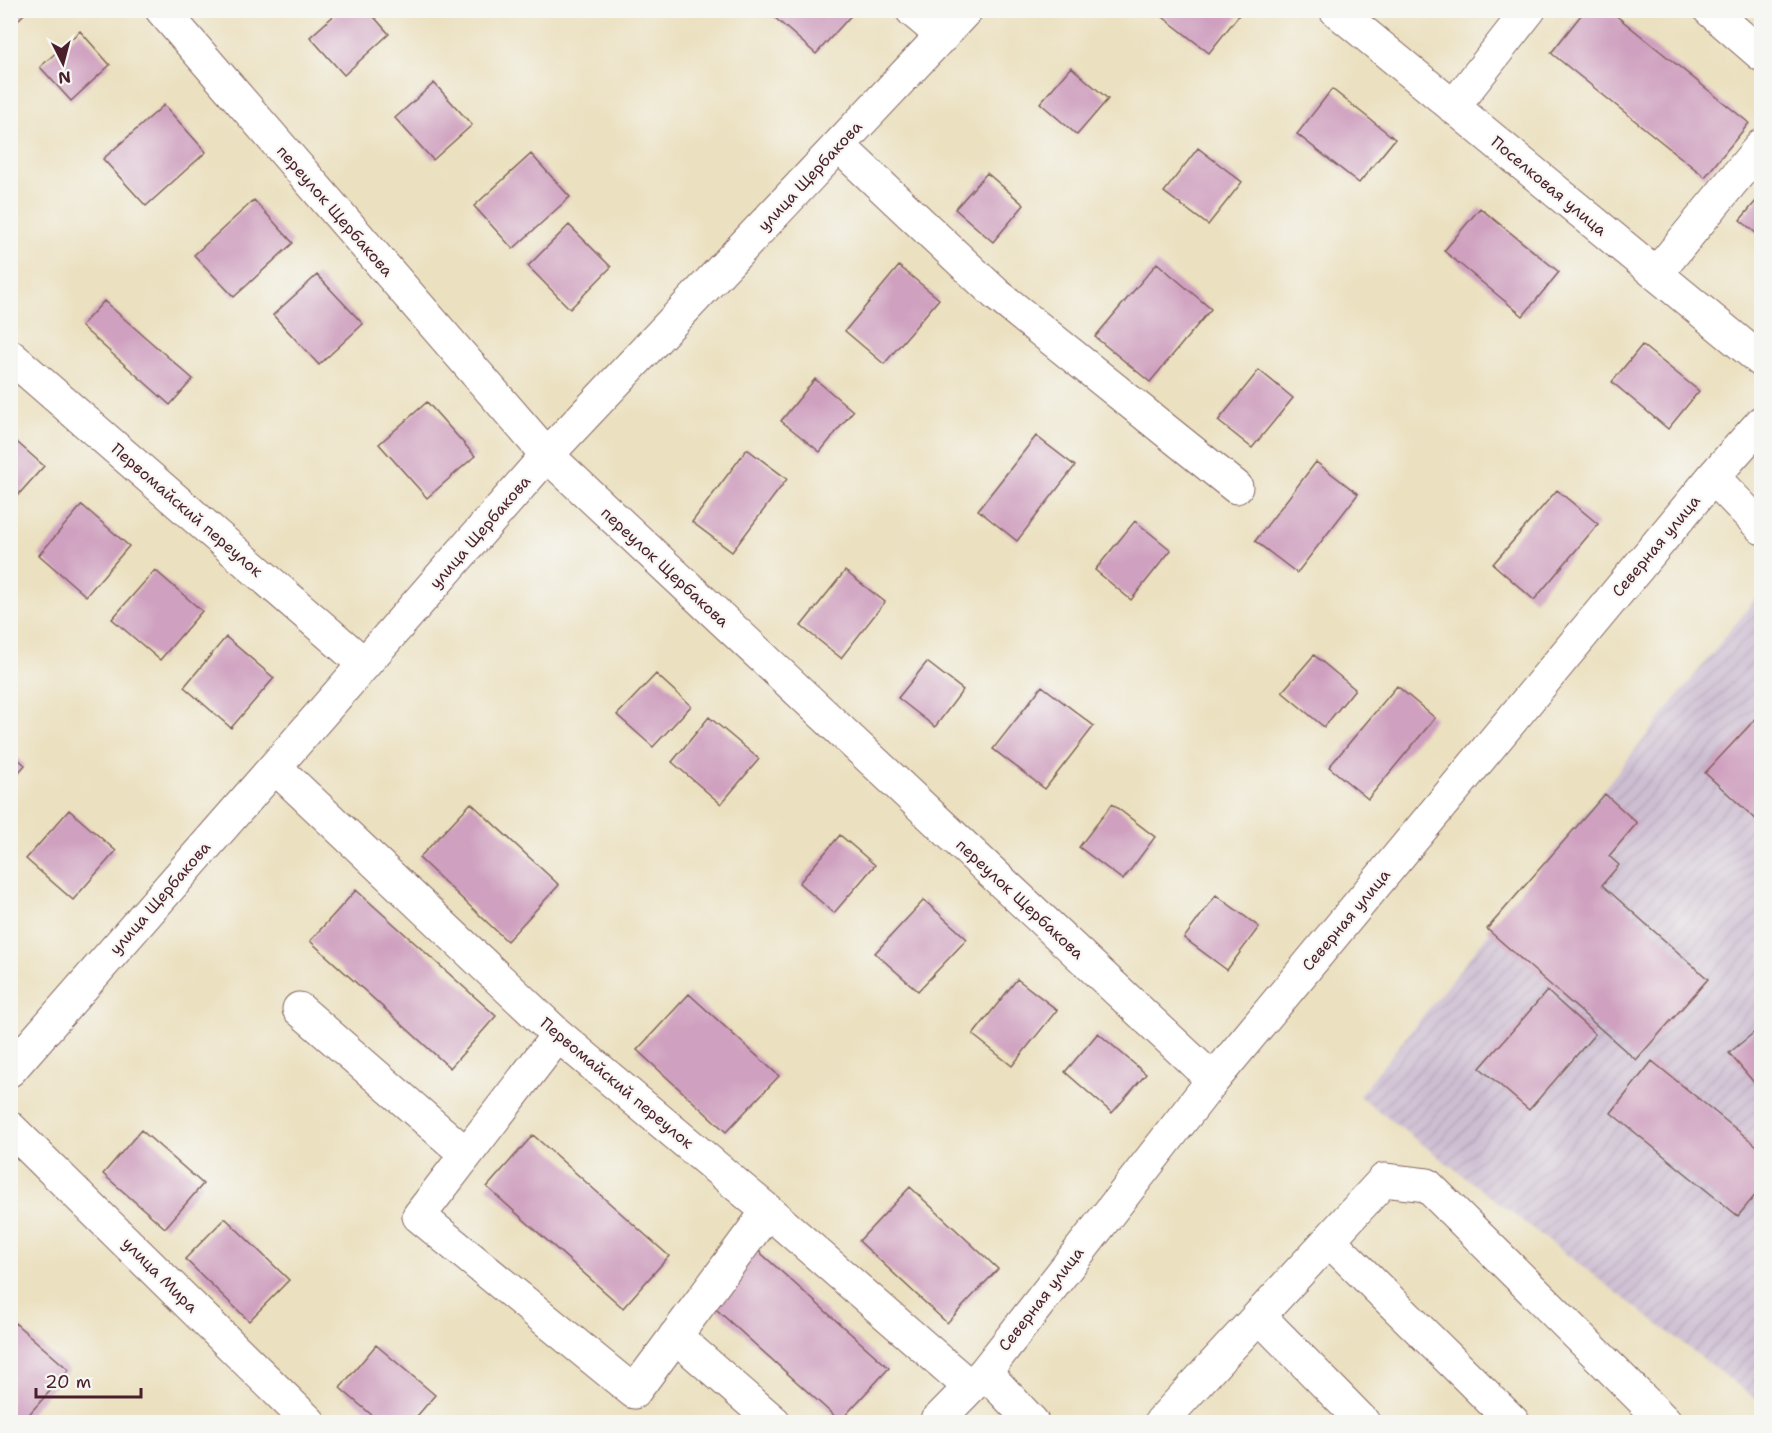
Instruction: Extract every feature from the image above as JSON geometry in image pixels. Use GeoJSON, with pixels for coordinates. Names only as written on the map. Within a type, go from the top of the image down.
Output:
{"type":"FeatureCollection","features":[{"type":"Feature","properties":{"kind":"street","name":"переулок Щербакова"},"geometry":{"type":"LineString","coordinates":[[162,10],[547,455],[1213,1080]]}},
{"type":"Feature","properties":{"kind":"street"},"geometry":{"type":"LineString","coordinates":[[912,10],[943,36]]}},
{"type":"Feature","properties":{"kind":"street","name":"улица Щербакова"},"geometry":{"type":"LineString","coordinates":[[10,1070],[547,455],[966,10]]}},
{"type":"Feature","properties":{"kind":"street","name":"Поселковая улица"},"geometry":{"type":"LineString","coordinates":[[1336,10],[1761,361]]}},
{"type":"Feature","properties":{"kind":"street"},"geometry":{"type":"LineString","coordinates":[[1453,107],[1529,10]]}},
{"type":"Feature","properties":{"kind":"street"},"geometry":{"type":"LineString","coordinates":[[1710,10],[1761,55]]}},
{"type":"Feature","properties":{"kind":"street"},"geometry":{"type":"LineString","coordinates":[[1656,274],[1761,144]]}},
{"type":"Feature","properties":{"kind":"street"},"geometry":{"type":"LineString","coordinates":[[839,146],[996,294],[1236,487]]}},
{"type":"Feature","properties":{"kind":"street","name":"Первомайский переулок"},"geometry":{"type":"LineString","coordinates":[[10,356],[364,664]]}},
{"type":"Feature","properties":{"kind":"street","name":"Северная улица"},"geometry":{"type":"LineString","coordinates":[[936,1422],[977,1379],[1213,1080],[1761,422]]}},
{"type":"Feature","properties":{"kind":"street"},"geometry":{"type":"LineString","coordinates":[[1713,477],[1761,528]]}},
{"type":"Feature","properties":{"kind":"street","name":"Первомайский переулок"},"geometry":{"type":"LineString","coordinates":[[275,767],[558,1035],[768,1211],[1032,1422]]}},
{"type":"Feature","properties":{"kind":"street"},"geometry":{"type":"LineString","coordinates":[[299,1008],[466,1154]]}},
{"type":"Feature","properties":{"kind":"street"},"geometry":{"type":"LineString","coordinates":[[558,1035],[419,1216],[634,1392],[768,1211]]}},
{"type":"Feature","properties":{"kind":"street","name":"улица Мира"},"geometry":{"type":"LineString","coordinates":[[10,1128],[309,1422]]}},
{"type":"Feature","properties":{"kind":"street"},"geometry":{"type":"LineString","coordinates":[[1170,1419],[1259,1316],[1384,1180],[1427,1185],[1665,1422]]}},
{"type":"Feature","properties":{"kind":"street"},"geometry":{"type":"LineString","coordinates":[[1329,1240],[1513,1422]]}},
{"type":"Feature","properties":{"kind":"street"},"geometry":{"type":"LineString","coordinates":[[1259,1316],[1363,1422]]}},
{"type":"Feature","properties":{"kind":"street"},"geometry":{"type":"LineString","coordinates":[[675,1336],[774,1422]]}},
{"type":"Feature","properties":{"kind":"shaded area"},"geometry":{"type":"Polygon","coordinates":[[[1761,592],[1761,1403],[1359,1096],[1761,592]]]}},
{"type":"Feature","properties":{"kind":"building"},"geometry":{"type":"Polygon","coordinates":[[[10,10],[28,10],[10,28],[10,10]]]}},
{"type":"Feature","properties":{"kind":"building"},"geometry":{"type":"Polygon","coordinates":[[[340,10],[368,10],[389,34],[344,75],[310,37],[340,10]]]}},
{"type":"Feature","properties":{"kind":"building"},"geometry":{"type":"Polygon","coordinates":[[[778,10],[856,10],[816,54],[773,16],[778,10]]]}},
{"type":"Feature","properties":{"kind":"building"},"geometry":{"type":"Polygon","coordinates":[[[1154,10],[1243,10],[1209,53],[1154,10]]]}},
{"type":"Feature","properties":{"kind":"building"},"geometry":{"type":"Polygon","coordinates":[[[1585,10],[1609,10],[1749,123],[1705,177],[1551,53],[1585,10]]]}},
{"type":"Feature","properties":{"kind":"building"},"geometry":{"type":"Polygon","coordinates":[[[80,31],[110,65],[71,101],[40,67],[80,31]]]}},
{"type":"Feature","properties":{"kind":"building"},"geometry":{"type":"Polygon","coordinates":[[[1071,67],[1108,99],[1077,135],[1040,103],[1071,67]]]}},
{"type":"Feature","properties":{"kind":"building"},"geometry":{"type":"Polygon","coordinates":[[[434,83],[472,125],[433,160],[395,118],[434,83]]]}},
{"type":"Feature","properties":{"kind":"building"},"geometry":{"type":"Polygon","coordinates":[[[1332,89],[1395,139],[1359,183],[1297,134],[1332,89]]]}},
{"type":"Feature","properties":{"kind":"building"},"geometry":{"type":"Polygon","coordinates":[[[164,105],[206,152],[146,206],[103,159],[164,105]]]}},
{"type":"Feature","properties":{"kind":"building"},"geometry":{"type":"Polygon","coordinates":[[[1198,148],[1242,182],[1208,225],[1164,192],[1198,148]]]}},
{"type":"Feature","properties":{"kind":"building"},"geometry":{"type":"Polygon","coordinates":[[[531,154],[570,197],[513,249],[474,206],[531,154]]]}},
{"type":"Feature","properties":{"kind":"building"},"geometry":{"type":"Polygon","coordinates":[[[987,173],[1024,205],[993,242],[955,209],[987,173]]]}},
{"type":"Feature","properties":{"kind":"building"},"geometry":{"type":"Polygon","coordinates":[[[1762,194],[1762,238],[1740,220],[1762,194]]]}},
{"type":"Feature","properties":{"kind":"building"},"geometry":{"type":"Polygon","coordinates":[[[254,200],[293,243],[234,297],[194,255],[254,200]]]}},
{"type":"Feature","properties":{"kind":"building"},"geometry":{"type":"Polygon","coordinates":[[[1480,208],[1559,272],[1523,316],[1444,251],[1480,208]]]}},
{"type":"Feature","properties":{"kind":"building"},"geometry":{"type":"Polygon","coordinates":[[[569,225],[611,267],[570,309],[528,266],[569,225]]]}},
{"type":"Feature","properties":{"kind":"building"},"geometry":{"type":"Polygon","coordinates":[[[1157,263],[1211,309],[1150,382],[1095,337],[1157,263]]]}},
{"type":"Feature","properties":{"kind":"building"},"geometry":{"type":"Polygon","coordinates":[[[899,266],[939,299],[884,364],[845,331],[899,266]]]}},
{"type":"Feature","properties":{"kind":"building"},"geometry":{"type":"Polygon","coordinates":[[[317,275],[363,324],[319,365],[273,315],[317,275]]]}},
{"type":"Feature","properties":{"kind":"building"},"geometry":{"type":"Polygon","coordinates":[[[104,301],[193,379],[170,405],[81,326],[104,301]]]}},
{"type":"Feature","properties":{"kind":"building"},"geometry":{"type":"Polygon","coordinates":[[[1642,345],[1699,391],[1668,429],[1612,382],[1642,345]]]}},
{"type":"Feature","properties":{"kind":"building"},"geometry":{"type":"Polygon","coordinates":[[[1259,370],[1293,398],[1252,448],[1218,421],[1259,370]]]}},
{"type":"Feature","properties":{"kind":"building"},"geometry":{"type":"Polygon","coordinates":[[[815,379],[853,411],[820,452],[781,421],[815,379]]]}},
{"type":"Feature","properties":{"kind":"building"},"geometry":{"type":"Polygon","coordinates":[[[427,402],[475,456],[427,498],[379,444],[427,402]]]}},
{"type":"Feature","properties":{"kind":"building"},"geometry":{"type":"Polygon","coordinates":[[[10,436],[44,466],[10,504],[10,436]]]}},
{"type":"Feature","properties":{"kind":"building"},"geometry":{"type":"Polygon","coordinates":[[[1036,436],[1075,466],[1017,541],[978,510],[1036,436]]]}},
{"type":"Feature","properties":{"kind":"building"},"geometry":{"type":"Polygon","coordinates":[[[747,449],[787,479],[732,552],[692,522],[747,449]]]}},
{"type":"Feature","properties":{"kind":"building"},"geometry":{"type":"Polygon","coordinates":[[[1316,462],[1358,494],[1297,573],[1255,541],[1316,462]]]}},
{"type":"Feature","properties":{"kind":"building"},"geometry":{"type":"Polygon","coordinates":[[[1557,490],[1598,524],[1534,600],[1493,564],[1557,490]]]}},
{"type":"Feature","properties":{"kind":"building"},"geometry":{"type":"Polygon","coordinates":[[[82,505],[129,546],[86,596],[39,555],[82,505]]]}},
{"type":"Feature","properties":{"kind":"building"},"geometry":{"type":"Polygon","coordinates":[[[1135,521],[1171,550],[1131,600],[1095,570],[1135,521]]]}},
{"type":"Feature","properties":{"kind":"building"},"geometry":{"type":"Polygon","coordinates":[[[155,570],[202,611],[160,660],[112,619],[155,570]]]}},
{"type":"Feature","properties":{"kind":"building"},"geometry":{"type":"Polygon","coordinates":[[[845,571],[885,602],[841,658],[801,626],[845,571]]]}},
{"type":"Feature","properties":{"kind":"building"},"geometry":{"type":"Polygon","coordinates":[[[226,637],[274,678],[231,728],[184,687],[226,637]]]}},
{"type":"Feature","properties":{"kind":"building"},"geometry":{"type":"Polygon","coordinates":[[[1314,655],[1355,689],[1324,727],[1282,692],[1314,655]]]}},
{"type":"Feature","properties":{"kind":"building"},"geometry":{"type":"Polygon","coordinates":[[[927,662],[963,690],[935,727],[898,698],[927,662]]]}},
{"type":"Feature","properties":{"kind":"building"},"geometry":{"type":"Polygon","coordinates":[[[656,674],[691,706],[653,747],[617,715],[656,674]]]}},
{"type":"Feature","properties":{"kind":"building"},"geometry":{"type":"Polygon","coordinates":[[[1042,686],[1094,726],[1045,789],[993,749],[1042,686]]]}},
{"type":"Feature","properties":{"kind":"building"},"geometry":{"type":"Polygon","coordinates":[[[1397,686],[1435,718],[1368,799],[1329,767],[1397,686]]]}},
{"type":"Feature","properties":{"kind":"building"},"geometry":{"type":"Polygon","coordinates":[[[1762,712],[1762,820],[1759,822],[1705,773],[1762,712]]]}},
{"type":"Feature","properties":{"kind":"building"},"geometry":{"type":"Polygon","coordinates":[[[709,717],[759,759],[721,804],[672,762],[709,717]]]}},
{"type":"Feature","properties":{"kind":"building"},"geometry":{"type":"Polygon","coordinates":[[[10,752],[25,765],[10,782],[10,752]]]}},
{"type":"Feature","properties":{"kind":"building"},"geometry":{"type":"Polygon","coordinates":[[[1605,794],[1637,823],[1609,856],[1619,865],[1602,885],[1708,979],[1636,1060],[1487,929],[1605,794]]]}},
{"type":"Feature","properties":{"kind":"building"},"geometry":{"type":"Polygon","coordinates":[[[471,803],[559,885],[507,941],[419,858],[471,803]]]}},
{"type":"Feature","properties":{"kind":"building"},"geometry":{"type":"Polygon","coordinates":[[[1112,804],[1155,837],[1123,880],[1079,847],[1112,804]]]}},
{"type":"Feature","properties":{"kind":"building"},"geometry":{"type":"Polygon","coordinates":[[[69,810],[116,851],[73,900],[26,859],[69,810]]]}},
{"type":"Feature","properties":{"kind":"building"},"geometry":{"type":"Polygon","coordinates":[[[840,835],[875,865],[834,913],[799,883],[840,835]]]}},
{"type":"Feature","properties":{"kind":"building"},"geometry":{"type":"Polygon","coordinates":[[[356,890],[496,1016],[450,1068],[310,941],[356,890]]]}},
{"type":"Feature","properties":{"kind":"building"},"geometry":{"type":"Polygon","coordinates":[[[1216,895],[1259,927],[1227,970],[1184,938],[1216,895]]]}},
{"type":"Feature","properties":{"kind":"building"},"geometry":{"type":"Polygon","coordinates":[[[924,900],[967,939],[918,991],[875,953],[924,900]]]}},
{"type":"Feature","properties":{"kind":"building"},"geometry":{"type":"Polygon","coordinates":[[[1017,979],[1057,1010],[1012,1066],[973,1035],[1017,979]]]}},
{"type":"Feature","properties":{"kind":"building"},"geometry":{"type":"Polygon","coordinates":[[[1547,991],[1595,1034],[1529,1110],[1480,1068],[1547,991]]]}},
{"type":"Feature","properties":{"kind":"building"},"geometry":{"type":"Polygon","coordinates":[[[689,994],[779,1076],[726,1132],[637,1050],[689,994]]]}},
{"type":"Feature","properties":{"kind":"building"},"geometry":{"type":"Polygon","coordinates":[[[1762,1026],[1762,1092],[1729,1053],[1762,1026]]]}},
{"type":"Feature","properties":{"kind":"building"},"geometry":{"type":"Polygon","coordinates":[[[1098,1033],[1146,1074],[1112,1113],[1065,1072],[1098,1033]]]}},
{"type":"Feature","properties":{"kind":"building"},"geometry":{"type":"Polygon","coordinates":[[[1652,1061],[1762,1150],[1762,1187],[1738,1216],[1611,1113],[1652,1061]]]}},
{"type":"Feature","properties":{"kind":"building"},"geometry":{"type":"Polygon","coordinates":[[[141,1130],[203,1184],[165,1228],[103,1174],[141,1130]]]}},
{"type":"Feature","properties":{"kind":"building"},"geometry":{"type":"Polygon","coordinates":[[[533,1135],[669,1256],[623,1308],[487,1187],[533,1135]]]}},
{"type":"Feature","properties":{"kind":"building"},"geometry":{"type":"Polygon","coordinates":[[[910,1187],[998,1269],[947,1323],[859,1241],[910,1187]]]}},
{"type":"Feature","properties":{"kind":"building"},"geometry":{"type":"Polygon","coordinates":[[[225,1218],[289,1280],[249,1321],[185,1259],[225,1218]]]}},
{"type":"Feature","properties":{"kind":"building"},"geometry":{"type":"Polygon","coordinates":[[[755,1248],[889,1368],[840,1421],[707,1301],[755,1248]]]}},
{"type":"Feature","properties":{"kind":"building"},"geometry":{"type":"Polygon","coordinates":[[[15,1323],[69,1370],[22,1422],[10,1422],[10,1329],[15,1323]]]}},
{"type":"Feature","properties":{"kind":"building"},"geometry":{"type":"Polygon","coordinates":[[[376,1345],[435,1395],[412,1422],[380,1422],[340,1388],[376,1345]]]}}]}
